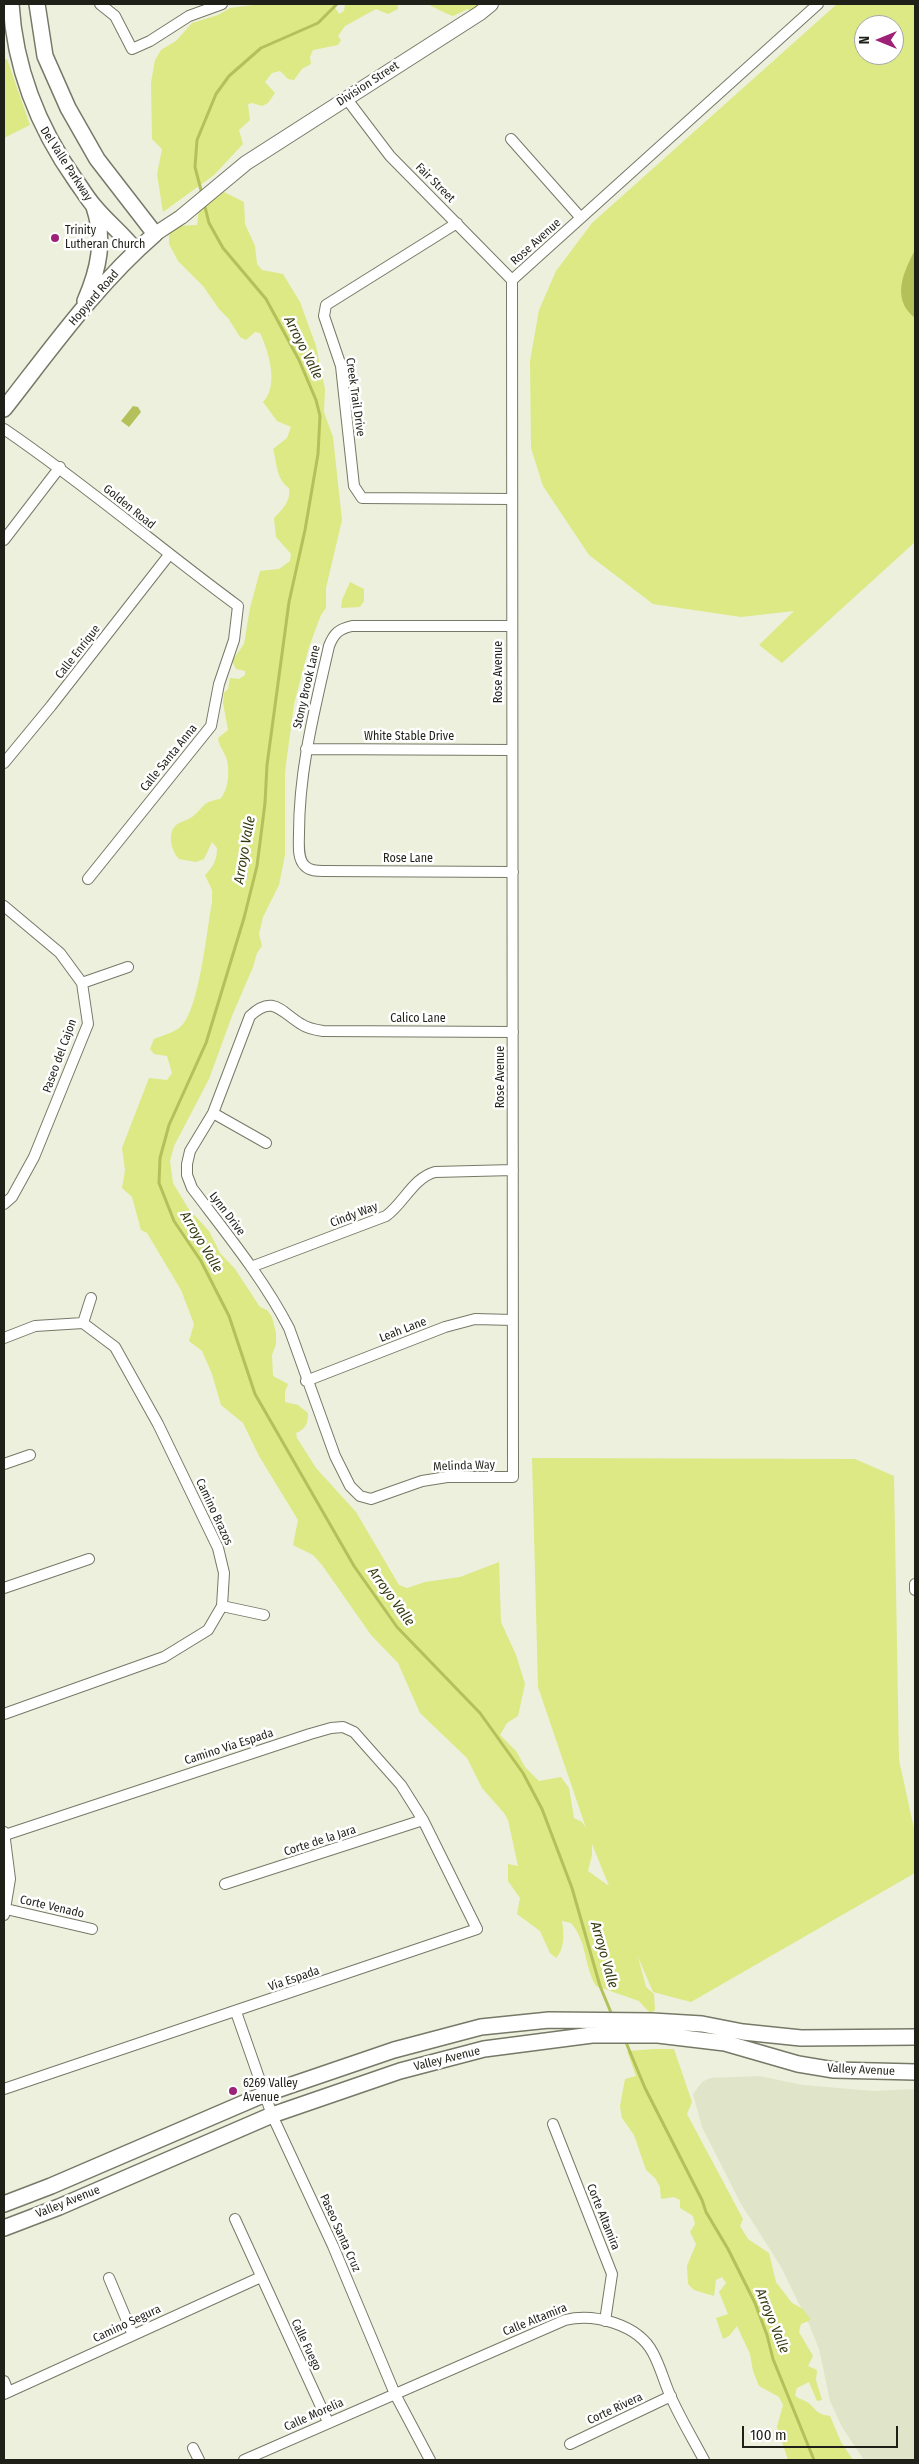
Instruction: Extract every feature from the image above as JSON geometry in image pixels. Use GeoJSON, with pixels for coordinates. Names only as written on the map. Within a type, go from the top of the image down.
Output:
{"type":"FeatureCollection","features":[{"type":"Feature","properties":{"kind":"main road","name":"Del Valle Parkway"},"geometry":{"type":"LineString","coordinates":[[11,4],[18,59],[34,108],[50,142],[94,206],[136,250]]}},
{"type":"Feature","properties":{"kind":"main road"},"geometry":{"type":"LineString","coordinates":[[36,4],[45,56],[68,108],[98,159],[155,234]]}},
{"type":"Feature","properties":{"kind":"main road"},"geometry":{"type":"LineString","coordinates":[[79,314],[99,261],[101,240],[94,206]]}},
{"type":"Feature","properties":{"kind":"main road","name":"Hopyard Road"},"geometry":{"type":"LineString","coordinates":[[4,409],[79,314],[136,250],[155,234]]}},
{"type":"Feature","properties":{"kind":"main road","name":"Valley Avenue"},"geometry":{"type":"LineString","coordinates":[[4,2204],[51,2186],[265,2094],[394,2050],[481,2028],[549,2020],[584,2020],[655,2028],[726,2043],[798,2064],[834,2070],[915,2072]]}},
{"type":"Feature","properties":{"kind":"main road","name":"Valley Avenue"},"geometry":{"type":"LineString","coordinates":[[4,2228],[59,2207],[272,2115],[400,2071],[484,2049],[592,2035],[702,2024],[743,2032],[800,2038],[915,2037]]}},
{"type":"Feature","properties":{"kind":"street"},"geometry":{"type":"LineString","coordinates":[[100,4],[115,16],[132,49],[150,41],[189,16],[222,4]]}},
{"type":"Feature","properties":{"kind":"street","name":"Division Street"},"geometry":{"type":"LineString","coordinates":[[246,163],[480,13],[490,4]]}},
{"type":"Feature","properties":{"kind":"street","name":"Rose Avenue"},"geometry":{"type":"LineString","coordinates":[[513,1477],[512,280],[818,4]]}},
{"type":"Feature","properties":{"kind":"street","name":"Fair Street"},"geometry":{"type":"LineString","coordinates":[[346,98],[390,156],[512,280]]}},
{"type":"Feature","properties":{"kind":"street"},"geometry":{"type":"LineString","coordinates":[[511,139],[581,218]]}},
{"type":"Feature","properties":{"kind":"street","name":"Hopyard Road"},"geometry":{"type":"LineString","coordinates":[[155,234],[181,216],[246,163]]}},
{"type":"Feature","properties":{"kind":"street","name":"Creek Trail Drive"},"geometry":{"type":"LineString","coordinates":[[457,223],[326,304],[324,316],[341,366],[354,486],[362,498],[512,499]]}},
{"type":"Feature","properties":{"kind":"street","name":"Golden Road"},"geometry":{"type":"LineString","coordinates":[[4,429],[60,467],[169,555],[238,606]]}},
{"type":"Feature","properties":{"kind":"street"},"geometry":{"type":"LineString","coordinates":[[4,540],[60,467]]}},
{"type":"Feature","properties":{"kind":"street","name":"Calle Enrique"},"geometry":{"type":"LineString","coordinates":[[4,763],[57,699],[169,555]]}},
{"type":"Feature","properties":{"kind":"street","name":"Calle Santa Anna"},"geometry":{"type":"LineString","coordinates":[[88,879],[211,726],[219,684],[234,640],[238,606]]}},
{"type":"Feature","properties":{"kind":"street","name":"Stony Brook Lane"},"geometry":{"type":"LineString","coordinates":[[304,866],[299,854],[299,809],[306,748],[329,646],[334,634],[342,628],[512,626]]}},
{"type":"Feature","properties":{"kind":"street","name":"White Stable Drive"},"geometry":{"type":"LineString","coordinates":[[306,748],[512,750]]}},
{"type":"Feature","properties":{"kind":"street","name":"Rose Lane"},"geometry":{"type":"LineString","coordinates":[[304,866],[313,870],[323,871],[513,872]]}},
{"type":"Feature","properties":{"kind":"street","name":"Paseo del Cajon"},"geometry":{"type":"LineString","coordinates":[[4,906],[60,953],[82,983],[88,1024],[34,1157],[12,1197],[4,1204]]}},
{"type":"Feature","properties":{"kind":"street"},"geometry":{"type":"LineString","coordinates":[[82,983],[128,967]]}},
{"type":"Feature","properties":{"kind":"street","name":"Lynn Drive"},"geometry":{"type":"LineString","coordinates":[[323,1031],[301,1025],[280,1008],[270,1005],[258,1008],[250,1016],[213,1113],[190,1152],[187,1175],[192,1188],[251,1267],[289,1328],[306,1381],[334,1456],[350,1486],[360,1496]]}},
{"type":"Feature","properties":{"kind":"street","name":"Calico Lane"},"geometry":{"type":"LineString","coordinates":[[323,1031],[513,1032]]}},
{"type":"Feature","properties":{"kind":"street"},"geometry":{"type":"LineString","coordinates":[[213,1113],[266,1143]]}},
{"type":"Feature","properties":{"kind":"street","name":"Cindy Way"},"geometry":{"type":"LineString","coordinates":[[251,1267],[386,1216],[397,1208],[408,1192],[427,1174],[435,1172],[513,1170]]}},
{"type":"Feature","properties":{"kind":"street"},"geometry":{"type":"LineString","coordinates":[[4,1338],[35,1326],[83,1323],[91,1298]]}},
{"type":"Feature","properties":{"kind":"street","name":"Leah Lane"},"geometry":{"type":"LineString","coordinates":[[306,1381],[445,1327],[475,1319],[513,1320]]}},
{"type":"Feature","properties":{"kind":"street","name":"Camino Brazos"},"geometry":{"type":"LineString","coordinates":[[4,1714],[164,1657],[195,1640],[208,1630],[222,1606],[224,1573],[218,1548],[167,1442],[115,1346],[83,1323]]}},
{"type":"Feature","properties":{"kind":"street"},"geometry":{"type":"LineString","coordinates":[[4,1464],[30,1455]]}},
{"type":"Feature","properties":{"kind":"street","name":"Melinda Way"},"geometry":{"type":"LineString","coordinates":[[360,1496],[371,1499],[422,1481],[447,1477],[513,1477]]}},
{"type":"Feature","properties":{"kind":"street"},"geometry":{"type":"LineString","coordinates":[[4,1588],[89,1559]]}},
{"type":"Feature","properties":{"kind":"street"},"geometry":{"type":"LineString","coordinates":[[915,1584],[915,1590]]}},
{"type":"Feature","properties":{"kind":"street"},"geometry":{"type":"LineString","coordinates":[[222,1606],[264,1615]]}},
{"type":"Feature","properties":{"kind":"street","name":"Camino Via Espada"},"geometry":{"type":"LineString","coordinates":[[4,1833],[310,1734],[331,1728],[343,1727],[354,1732],[401,1785],[423,1820]]}},
{"type":"Feature","properties":{"kind":"street","name":"Corte de la Jara"},"geometry":{"type":"LineString","coordinates":[[225,1884],[423,1820]]}},
{"type":"Feature","properties":{"kind":"street","name":"Via Espada"},"geometry":{"type":"LineString","coordinates":[[4,2089],[478,1929],[423,1820]]}},
{"type":"Feature","properties":{"kind":"street"},"geometry":{"type":"LineString","coordinates":[[4,1833],[10,1879],[5,1912]]}},
{"type":"Feature","properties":{"kind":"street","name":"Corte Venado"},"geometry":{"type":"LineString","coordinates":[[5,1912],[92,1929]]}},
{"type":"Feature","properties":{"kind":"street","name":"Paseo Santa Cruz"},"geometry":{"type":"LineString","coordinates":[[236,2012],[272,2115],[333,2246],[395,2394],[430,2460]]}},
{"type":"Feature","properties":{"kind":"street","name":"Corte Altamira"},"geometry":{"type":"LineString","coordinates":[[553,2124],[612,2274],[605,2321]]}},
{"type":"Feature","properties":{"kind":"street","name":"Calle Fuego"},"geometry":{"type":"LineString","coordinates":[[235,2219],[328,2422]]}},
{"type":"Feature","properties":{"kind":"street","name":"Camino Segura"},"geometry":{"type":"LineString","coordinates":[[6,2393],[261,2277]]}},
{"type":"Feature","properties":{"kind":"street"},"geometry":{"type":"LineString","coordinates":[[109,2278],[134,2335]]}},
{"type":"Feature","properties":{"kind":"street","name":"Calle Altamira"},"geometry":{"type":"LineString","coordinates":[[395,2394],[565,2320],[578,2317],[605,2321],[630,2331],[643,2339],[653,2352],[671,2396],[704,2460]]}},
{"type":"Feature","properties":{"kind":"street"},"geometry":{"type":"LineString","coordinates":[[4,2381],[6,2393]]}},
{"type":"Feature","properties":{"kind":"street","name":"Calle Morelia"},"geometry":{"type":"LineString","coordinates":[[244,2460],[395,2394]]}},
{"type":"Feature","properties":{"kind":"street","name":"Corte Rivera"},"geometry":{"type":"LineString","coordinates":[[570,2444],[671,2396]]}},
{"type":"Feature","properties":{"kind":"street"},"geometry":{"type":"LineString","coordinates":[[193,2448],[198,2460]]}},
{"type":"Feature","properties":{"kind":"shaded area"},"geometry":{"type":"Polygon","coordinates":[[[261,4],[333,4],[339,14],[344,11],[345,4],[398,4],[398,9],[388,14],[376,9],[345,26],[338,36],[341,40],[338,45],[313,50],[310,57],[311,64],[302,69],[294,80],[288,79],[280,71],[272,73],[265,82],[275,93],[268,103],[262,106],[252,103],[248,104],[250,120],[239,130],[243,144],[214,175],[163,212],[157,174],[162,149],[152,139],[151,83],[155,60],[161,50],[176,41],[192,23],[218,15],[230,8],[261,4]]]}},
{"type":"Feature","properties":{"kind":"shaded area"},"geometry":{"type":"Polygon","coordinates":[[[428,4],[490,4],[472,12],[468,9],[453,16],[428,4]]]}},
{"type":"Feature","properties":{"kind":"shaded area"},"geometry":{"type":"Polygon","coordinates":[[[837,4],[915,4],[915,542],[782,663],[759,645],[794,611],[741,617],[653,604],[589,555],[543,486],[531,448],[530,361],[539,310],[556,271],[592,223],[837,4]]]}},
{"type":"Feature","properties":{"kind":"shaded area"},"geometry":{"type":"Polygon","coordinates":[[[7,59],[30,125],[4,138],[4,60],[7,59]]]}},
{"type":"Feature","properties":{"kind":"shaded area"},"geometry":{"type":"Polygon","coordinates":[[[222,191],[244,202],[245,224],[255,246],[257,264],[262,270],[283,274],[300,302],[316,346],[325,389],[324,412],[333,437],[342,520],[326,588],[326,608],[321,615],[309,647],[294,704],[285,772],[285,855],[279,885],[263,917],[259,934],[262,946],[257,953],[209,1079],[174,1146],[170,1161],[173,1183],[188,1208],[209,1231],[220,1253],[235,1269],[260,1307],[267,1310],[272,1317],[276,1333],[276,1344],[272,1355],[273,1376],[288,1384],[285,1392],[285,1402],[298,1405],[308,1413],[306,1425],[296,1433],[297,1438],[316,1468],[356,1512],[399,1585],[407,1588],[425,1582],[460,1577],[499,1562],[501,1622],[516,1655],[525,1684],[518,1716],[507,1723],[500,1735],[516,1751],[525,1767],[539,1781],[561,1777],[569,1788],[574,1818],[582,1822],[586,1828],[538,1687],[532,1458],[855,1459],[894,1476],[899,1760],[915,1833],[915,1873],[691,2002],[653,1992],[638,1957],[646,1987],[654,1994],[655,2010],[650,2013],[639,2001],[596,1986],[589,1970],[580,1938],[571,1923],[562,1921],[562,1946],[556,1958],[550,1953],[540,1931],[517,1914],[520,1898],[508,1881],[508,1864],[518,1866],[508,1820],[482,1788],[467,1758],[420,1713],[398,1663],[371,1635],[322,1565],[313,1555],[293,1545],[298,1520],[259,1456],[243,1423],[221,1405],[212,1374],[202,1351],[189,1341],[194,1324],[181,1290],[147,1233],[141,1230],[132,1197],[122,1188],[125,1170],[122,1148],[149,1078],[167,1080],[172,1073],[167,1056],[154,1054],[150,1049],[154,1039],[179,1028],[186,1020],[192,1006],[201,970],[212,902],[212,890],[205,875],[214,863],[217,848],[212,842],[204,859],[196,862],[179,859],[174,852],[171,834],[176,825],[192,817],[206,803],[220,799],[223,795],[228,779],[228,767],[218,738],[228,730],[223,703],[224,693],[228,689],[230,678],[239,679],[245,675],[245,671],[236,669],[232,661],[244,644],[250,608],[260,571],[279,569],[290,561],[291,554],[276,537],[274,518],[286,504],[289,497],[289,488],[279,475],[273,449],[287,438],[291,427],[277,421],[263,402],[271,387],[271,369],[260,333],[255,332],[246,340],[240,337],[203,286],[178,261],[169,244],[169,232],[176,226],[197,225],[199,208],[222,191]],[[592,1844],[592,1855],[588,1871],[609,1886],[592,1844]]]}},
{"type":"Feature","properties":{"kind":"shaded area"},"geometry":{"type":"Polygon","coordinates":[[[915,250],[915,318],[903,303],[901,286],[915,250]]]}},
{"type":"Feature","properties":{"kind":"shaded area"},"geometry":{"type":"Polygon","coordinates":[[[133,406],[138,407],[141,412],[129,427],[121,421],[133,406]]]}},
{"type":"Feature","properties":{"kind":"shaded area"},"geometry":{"type":"Polygon","coordinates":[[[350,582],[364,589],[364,601],[360,607],[341,608],[342,600],[350,582]]]}},
{"type":"Feature","properties":{"kind":"shaded area"},"geometry":{"type":"Polygon","coordinates":[[[674,2049],[692,2102],[687,2114],[743,2219],[740,2226],[748,2239],[769,2253],[776,2282],[792,2303],[803,2309],[811,2320],[801,2324],[799,2332],[813,2356],[808,2366],[817,2370],[816,2380],[822,2400],[817,2401],[809,2382],[797,2388],[795,2395],[809,2403],[820,2414],[830,2416],[841,2442],[853,2460],[788,2460],[777,2427],[783,2405],[779,2397],[759,2386],[753,2371],[750,2354],[737,2326],[729,2336],[723,2339],[716,2318],[728,2314],[719,2292],[726,2283],[722,2277],[716,2280],[714,2296],[694,2290],[688,2284],[687,2266],[696,2244],[690,2232],[695,2224],[693,2216],[680,2208],[680,2200],[674,2197],[661,2199],[660,2187],[655,2178],[646,2170],[634,2135],[622,2118],[620,2106],[625,2079],[636,2076],[627,2051],[674,2049]]]}},
{"type":"Feature","properties":{"kind":"shaded area"},"geometry":{"type":"Polygon","coordinates":[[[759,2076],[803,2085],[874,2091],[915,2089],[915,2460],[864,2460],[842,2427],[830,2401],[819,2349],[808,2322],[780,2265],[741,2204],[702,2127],[693,2094],[702,2082],[710,2078],[759,2076]]]}},
{"type":"Feature","properties":{"kind":"waterway","name":"Arroyo Valle"},"geometry":{"type":"LineString","coordinates":[[202,194],[195,167],[197,140],[216,94],[229,76],[261,48],[318,23],[337,4]]}},
{"type":"Feature","properties":{"kind":"waterway","name":"Arroyo Valle"},"geometry":{"type":"LineString","coordinates":[[204,203],[209,223],[223,248],[266,299],[299,360],[316,400],[320,416],[318,454],[305,530],[289,602],[267,765],[265,803],[257,866],[244,918],[206,1043],[169,1125],[160,1158],[159,1183],[174,1221],[201,1261],[229,1316],[255,1394],[354,1566],[397,1627],[480,1713],[523,1773],[542,1809],[572,1888],[600,1986],[612,2015]]}},
{"type":"Feature","properties":{"kind":"waterway","name":"Arroyo Valle"},"geometry":{"type":"LineString","coordinates":[[625,2040],[645,2088],[702,2200],[706,2212],[728,2249],[755,2303],[767,2335],[773,2359],[814,2460]]}},
{"type":"Feature","properties":{"kind":"place","name":"Trinity Lutheran Church"},"geometry":{"type":"Point","coordinates":[55,238]}},
{"type":"Feature","properties":{"kind":"place","name":"6269 Valley Avenue"},"geometry":{"type":"Point","coordinates":[233,2091]}}]}
